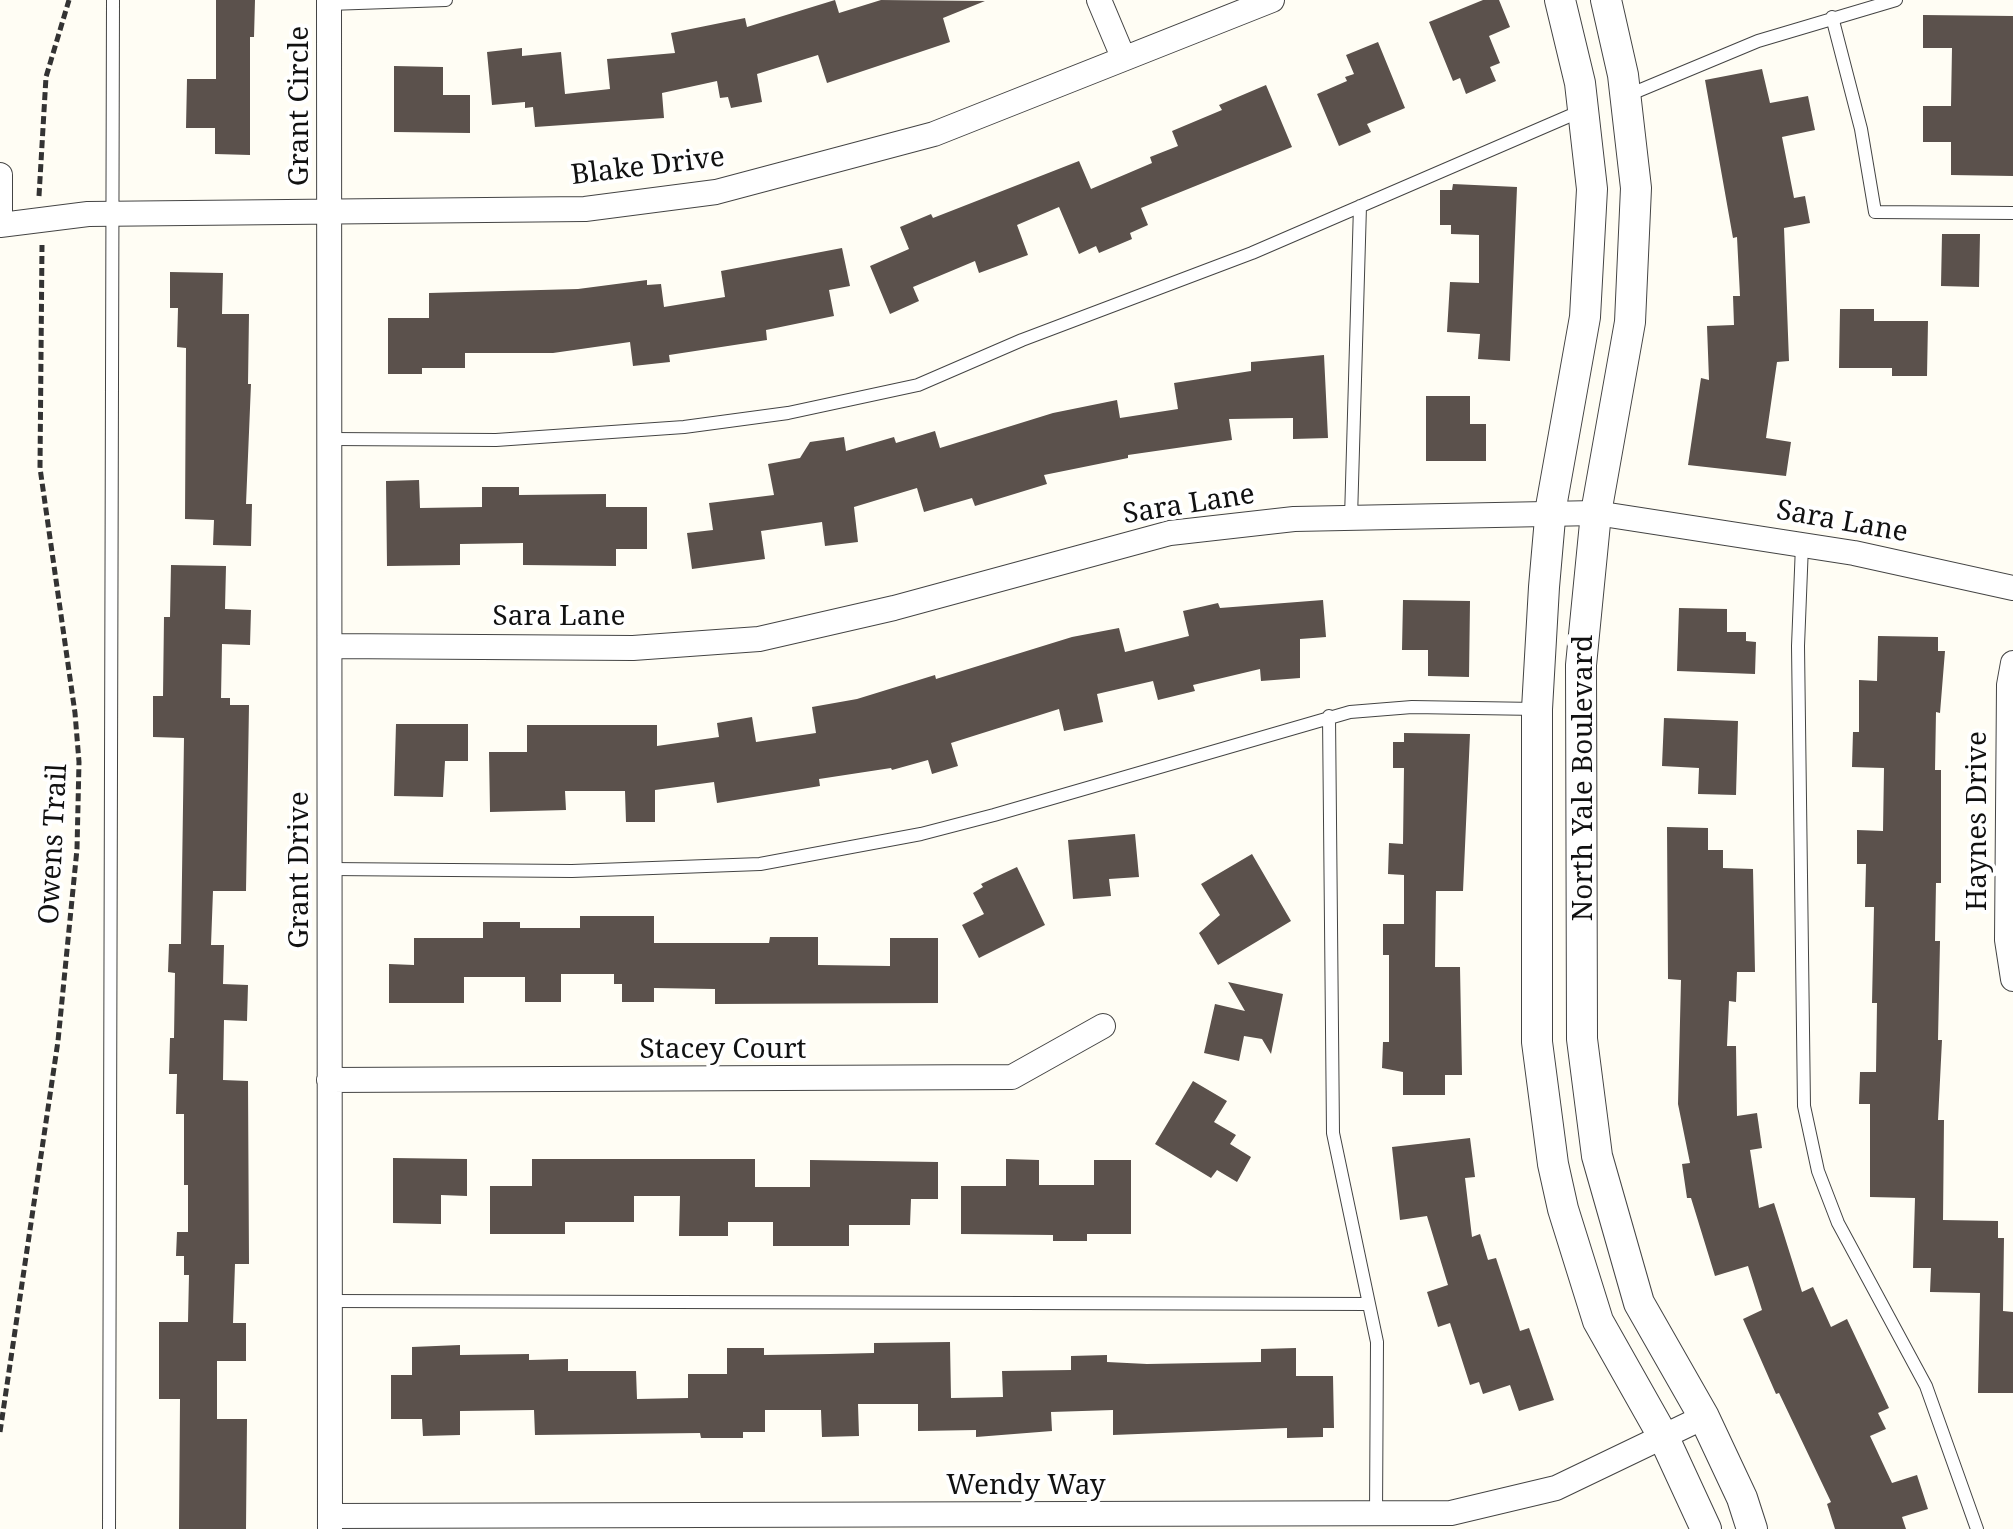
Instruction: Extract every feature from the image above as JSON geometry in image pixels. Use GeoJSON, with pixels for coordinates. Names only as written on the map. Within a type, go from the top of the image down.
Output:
{"type":"FeatureCollection","features":[{"type":"Feature","properties":{"kind":"street"},"geometry":{"type":"LineString","coordinates":[[1099,0],[1123,57]]}},
{"type":"Feature","properties":{"kind":"street","name":"Blake Drive"},"geometry":{"type":"LineString","coordinates":[[0,225],[41,217],[112,214],[585,209],[716,192],[934,134],[1272,0]]}},
{"type":"Feature","properties":{"kind":"street","name":"North Yale Boulevard"},"geometry":{"type":"LineString","coordinates":[[1560,0],[1583,110],[1592,189],[1585,317],[1551,513],[1537,709],[1537,1042],[1553,1164],[1563,1209],[1598,1321],[1662,1435],[1706,1529]]}},
{"type":"Feature","properties":{"kind":"street","name":"North Yale Boulevard"},"geometry":{"type":"LineString","coordinates":[[1606,0],[1626,96],[1636,188],[1630,322],[1596,513],[1581,665],[1582,1039],[1597,1156],[1606,1197],[1639,1303],[1704,1417],[1742,1498],[1752,1529]]}},
{"type":"Feature","properties":{"kind":"street","name":"Grant Circle"},"geometry":{"type":"LineString","coordinates":[[329,2],[331,211]]}},
{"type":"Feature","properties":{"kind":"street"},"geometry":{"type":"LineString","coordinates":[[0,175],[0,225]]}},
{"type":"Feature","properties":{"kind":"street","name":"Grant Drive"},"geometry":{"type":"LineString","coordinates":[[330,1523],[331,211]]}},
{"type":"Feature","properties":{"kind":"street","name":"Sara Lane"},"geometry":{"type":"LineString","coordinates":[[331,646],[633,648],[759,639],[894,608],[1170,533],[1294,519],[1596,513],[1802,545],[2013,588]]}},
{"type":"Feature","properties":{"kind":"street","name":"Haynes Drive"},"geometry":{"type":"LineString","coordinates":[[2013,663],[2009,685],[2007,940],[2013,979]]}},
{"type":"Feature","properties":{"kind":"street","name":"Stacey Court"},"geometry":{"type":"LineString","coordinates":[[329,1080],[1012,1077],[1103,1026]]}},
{"type":"Feature","properties":{"kind":"street","name":"Wendy Way"},"geometry":{"type":"LineString","coordinates":[[330,1523],[1451,1513],[1556,1488],[1704,1417]]}},
{"type":"Feature","properties":{"kind":"lane"},"geometry":{"type":"LineString","coordinates":[[109,1529],[113,0]]}},
{"type":"Feature","properties":{"kind":"lane"},"geometry":{"type":"LineString","coordinates":[[329,2],[446,0]]}},
{"type":"Feature","properties":{"kind":"lane"},"geometry":{"type":"LineString","coordinates":[[1626,96],[1758,41],[1896,0]]}},
{"type":"Feature","properties":{"kind":"lane"},"geometry":{"type":"LineString","coordinates":[[1832,17],[1861,129],[1875,212],[2013,213]]}},
{"type":"Feature","properties":{"kind":"lane"},"geometry":{"type":"LineString","coordinates":[[331,439],[496,440],[684,427],[853,401],[918,385],[1022,340],[1252,253],[1583,110]]}},
{"type":"Feature","properties":{"kind":"lane"},"geometry":{"type":"LineString","coordinates":[[1351,518],[1360,206]]}},
{"type":"Feature","properties":{"kind":"lane"},"geometry":{"type":"LineString","coordinates":[[1802,545],[1798,646],[1804,1106],[1818,1171],[1838,1223],[1926,1386],[1977,1529]]}},
{"type":"Feature","properties":{"kind":"lane"},"geometry":{"type":"LineString","coordinates":[[330,869],[572,871],[760,864],[921,834],[1329,716],[1412,707],[1537,709]]}},
{"type":"Feature","properties":{"kind":"lane"},"geometry":{"type":"LineString","coordinates":[[1329,716],[1333,1133],[1377,1357],[1376,1514]]}},
{"type":"Feature","properties":{"kind":"lane"},"geometry":{"type":"LineString","coordinates":[[330,1301],[1369,1304]]}},
{"type":"Feature","properties":{"kind":"path"},"geometry":{"type":"LineString","coordinates":[[39,190],[46,77],[69,0]]}},
{"type":"Feature","properties":{"kind":"path","name":"Owens Trail"},"geometry":{"type":"LineString","coordinates":[[0,1432],[58,1041],[77,849],[79,762],[75,713],[40,468],[42,255]]}},
{"type":"Feature","properties":{"kind":"building"},"geometry":{"type":"Polygon","coordinates":[[[216,0],[255,0],[254,37],[250,37],[250,155],[215,154],[215,128],[186,128],[187,79],[216,79],[216,0]]]}},
{"type":"Feature","properties":{"kind":"building"},"geometry":{"type":"Polygon","coordinates":[[[835,0],[839,13],[881,0],[985,1],[943,18],[950,42],[827,83],[818,55],[757,74],[762,102],[731,108],[728,97],[720,98],[717,81],[662,93],[664,118],[535,127],[533,107],[525,108],[525,102],[492,105],[487,52],[522,48],[522,56],[561,52],[565,94],[610,89],[607,59],[675,53],[671,33],[745,18],[747,27],[835,0]]]}},
{"type":"Feature","properties":{"kind":"building"},"geometry":{"type":"Polygon","coordinates":[[[1483,0],[1499,0],[1510,27],[1489,36],[1500,63],[1490,67],[1496,81],[1466,94],[1460,78],[1453,81],[1429,22],[1483,0]]]}},
{"type":"Feature","properties":{"kind":"building"},"geometry":{"type":"Polygon","coordinates":[[[1923,15],[2013,16],[2013,176],[1951,175],[1951,142],[1923,142],[1923,106],[1951,106],[1952,48],[1923,48],[1923,15]]]}},
{"type":"Feature","properties":{"kind":"building"},"geometry":{"type":"Polygon","coordinates":[[[1378,42],[1405,108],[1367,124],[1371,132],[1339,146],[1317,94],[1347,81],[1345,77],[1354,74],[1346,55],[1378,42]]]}},
{"type":"Feature","properties":{"kind":"building"},"geometry":{"type":"Polygon","coordinates":[[[394,66],[443,67],[443,95],[470,95],[470,133],[394,132],[394,66]]]}},
{"type":"Feature","properties":{"kind":"building"},"geometry":{"type":"Polygon","coordinates":[[[1762,69],[1770,103],[1808,96],[1815,130],[1782,137],[1794,198],[1805,196],[1810,223],[1784,228],[1789,361],[1777,362],[1766,438],[1791,442],[1786,476],[1688,465],[1701,378],[1709,380],[1707,326],[1734,325],[1733,296],[1740,296],[1737,237],[1733,238],[1705,80],[1762,69]]]}},
{"type":"Feature","properties":{"kind":"building"},"geometry":{"type":"Polygon","coordinates":[[[1266,85],[1292,147],[1141,208],[1148,225],[1130,233],[1132,239],[1099,253],[1096,246],[1079,254],[1059,207],[1017,225],[1028,255],[979,273],[975,261],[913,287],[919,301],[890,314],[870,266],[909,249],[900,227],[931,214],[933,218],[1079,161],[1091,189],[1152,163],[1150,157],[1178,146],[1172,131],[1222,110],[1219,105],[1266,85]]]}},
{"type":"Feature","properties":{"kind":"building"},"geometry":{"type":"Polygon","coordinates":[[[1453,184],[1517,187],[1510,361],[1478,359],[1480,334],[1447,332],[1450,282],[1479,283],[1479,235],[1451,234],[1451,225],[1440,225],[1440,190],[1452,190],[1453,184]]]}},
{"type":"Feature","properties":{"kind":"building"},"geometry":{"type":"Polygon","coordinates":[[[1942,234],[1980,234],[1979,287],[1941,286],[1942,234]]]}},
{"type":"Feature","properties":{"kind":"building"},"geometry":{"type":"Polygon","coordinates":[[[842,248],[850,286],[829,290],[834,316],[766,330],[767,340],[669,355],[670,362],[633,366],[630,342],[553,353],[465,353],[465,368],[422,368],[422,374],[388,374],[388,318],[429,318],[429,293],[578,289],[647,280],[647,285],[661,284],[664,307],[725,297],[721,271],[842,248]]]}},
{"type":"Feature","properties":{"kind":"building"},"geometry":{"type":"Polygon","coordinates":[[[170,272],[223,273],[222,314],[249,314],[248,384],[251,384],[246,504],[252,504],[251,546],[213,545],[214,520],[185,519],[186,348],[177,347],[178,308],[170,308],[170,272]]]}},
{"type":"Feature","properties":{"kind":"building"},"geometry":{"type":"Polygon","coordinates":[[[1840,309],[1874,309],[1874,321],[1928,321],[1927,376],[1892,376],[1892,368],[1839,368],[1840,309]]]}},
{"type":"Feature","properties":{"kind":"building"},"geometry":{"type":"Polygon","coordinates":[[[1324,355],[1328,438],[1293,439],[1293,418],[1229,419],[1232,440],[1128,455],[1128,458],[1044,475],[1047,484],[975,506],[972,498],[924,512],[917,488],[854,507],[858,542],[825,546],[822,522],[761,531],[765,559],[692,569],[687,533],[713,530],[709,503],[774,495],[768,464],[800,458],[810,442],[844,437],[846,451],[894,437],[896,443],[935,431],[940,448],[1053,413],[1117,400],[1120,418],[1178,409],[1174,383],[1251,371],[1251,362],[1324,355]]]}},
{"type":"Feature","properties":{"kind":"building"},"geometry":{"type":"Polygon","coordinates":[[[1426,396],[1470,396],[1470,424],[1486,424],[1486,461],[1426,461],[1426,396]]]}},
{"type":"Feature","properties":{"kind":"building"},"geometry":{"type":"Polygon","coordinates":[[[419,480],[420,508],[482,507],[482,487],[519,487],[519,495],[606,494],[606,507],[647,507],[647,549],[616,549],[616,566],[523,565],[523,543],[460,544],[460,565],[387,566],[386,481],[419,480]]]}},
{"type":"Feature","properties":{"kind":"building"},"geometry":{"type":"Polygon","coordinates":[[[171,565],[226,566],[225,609],[251,610],[250,645],[222,644],[221,698],[230,698],[230,705],[249,705],[246,891],[213,891],[211,945],[224,945],[223,984],[248,985],[247,1021],[224,1020],[223,1080],[248,1081],[249,1264],[235,1264],[233,1323],[246,1323],[246,1361],[217,1361],[217,1419],[247,1419],[246,1529],[179,1529],[180,1399],[159,1399],[159,1322],[188,1322],[189,1275],[184,1275],[184,1256],[176,1256],[177,1232],[188,1232],[188,1185],[184,1185],[184,1114],[176,1114],[177,1074],[169,1074],[170,1038],[174,1038],[175,973],[168,972],[169,944],[181,944],[184,738],[153,737],[153,696],[163,696],[164,617],[170,617],[171,565]]]}},
{"type":"Feature","properties":{"kind":"building"},"geometry":{"type":"Polygon","coordinates":[[[1323,600],[1326,637],[1300,639],[1300,678],[1261,681],[1260,669],[1193,685],[1195,691],[1158,700],[1153,681],[1097,694],[1103,722],[1064,731],[1059,709],[951,743],[958,766],[932,774],[928,760],[892,770],[819,779],[820,786],[717,803],[714,782],[655,790],[655,822],[626,822],[625,791],[565,791],[566,810],[490,812],[489,752],[527,752],[527,725],[657,725],[657,746],[719,737],[717,723],[752,717],[756,742],[816,733],[812,707],[857,699],[935,675],[936,679],[1072,637],[1119,628],[1125,652],[1189,636],[1183,611],[1218,603],[1220,608],[1323,600]]]}},
{"type":"Feature","properties":{"kind":"building"},"geometry":{"type":"Polygon","coordinates":[[[1403,600],[1470,601],[1469,677],[1428,676],[1428,650],[1402,650],[1403,600]]]}},
{"type":"Feature","properties":{"kind":"building"},"geometry":{"type":"Polygon","coordinates":[[[1679,608],[1727,609],[1727,632],[1746,632],[1746,641],[1756,642],[1755,674],[1677,671],[1679,608]]]}},
{"type":"Feature","properties":{"kind":"building"},"geometry":{"type":"Polygon","coordinates":[[[1878,636],[1938,637],[1938,651],[1945,651],[1940,713],[1936,712],[1935,770],[1941,770],[1941,883],[1936,883],[1935,941],[1940,941],[1938,1040],[1942,1040],[1938,1120],[1944,1120],[1943,1220],[1998,1221],[1998,1238],[2004,1238],[2003,1311],[2013,1312],[2013,1393],[1978,1393],[1980,1293],[1930,1292],[1931,1268],[1913,1268],[1915,1198],[1870,1197],[1870,1104],[1859,1104],[1860,1072],[1876,1072],[1877,1003],[1872,1003],[1874,907],[1865,907],[1866,864],[1857,864],[1857,830],[1883,831],[1884,768],[1852,767],[1853,732],[1859,732],[1859,680],[1877,681],[1878,636]]]}},
{"type":"Feature","properties":{"kind":"building"},"geometry":{"type":"Polygon","coordinates":[[[1664,718],[1738,721],[1736,795],[1698,794],[1699,768],[1662,766],[1664,718]]]}},
{"type":"Feature","properties":{"kind":"building"},"geometry":{"type":"Polygon","coordinates":[[[396,724],[468,724],[468,761],[445,761],[443,797],[394,796],[396,724]]]}},
{"type":"Feature","properties":{"kind":"building"},"geometry":{"type":"Polygon","coordinates":[[[1404,733],[1470,734],[1463,891],[1436,891],[1435,967],[1460,967],[1462,1075],[1445,1075],[1445,1095],[1403,1095],[1403,1072],[1382,1068],[1383,1042],[1389,1042],[1389,955],[1383,955],[1383,924],[1404,924],[1404,875],[1388,874],[1389,843],[1403,844],[1404,768],[1393,768],[1393,742],[1404,742],[1404,733]]]}},
{"type":"Feature","properties":{"kind":"building"},"geometry":{"type":"Polygon","coordinates":[[[1667,827],[1708,828],[1708,850],[1723,850],[1723,868],[1753,869],[1755,972],[1737,972],[1736,1002],[1729,1001],[1727,1046],[1736,1046],[1737,1116],[1757,1113],[1762,1148],[1750,1150],[1759,1208],[1774,1203],[1802,1292],[1813,1287],[1831,1327],[1847,1319],[1889,1408],[1878,1413],[1886,1429],[1870,1436],[1892,1483],[1917,1475],[1928,1509],[1902,1517],[1906,1529],[1835,1529],[1827,1504],[1831,1502],[1779,1393],[1776,1394],[1743,1319],[1762,1310],[1748,1266],[1715,1276],[1691,1198],[1687,1198],[1682,1164],[1690,1163],[1678,1104],[1681,980],[1668,979],[1667,827]]]}},
{"type":"Feature","properties":{"kind":"building"},"geometry":{"type":"Polygon","coordinates":[[[1135,834],[1139,877],[1109,879],[1111,896],[1073,899],[1068,840],[1135,834]]]}},
{"type":"Feature","properties":{"kind":"building"},"geometry":{"type":"Polygon","coordinates":[[[1252,854],[1291,921],[1218,965],[1199,933],[1220,915],[1201,884],[1252,854]]]}},
{"type":"Feature","properties":{"kind":"building"},"geometry":{"type":"Polygon","coordinates":[[[1017,867],[1045,925],[979,958],[962,925],[984,914],[973,893],[983,887],[981,884],[1017,867]]]}},
{"type":"Feature","properties":{"kind":"building"},"geometry":{"type":"Polygon","coordinates":[[[580,916],[654,916],[654,943],[769,943],[770,937],[818,937],[818,965],[890,966],[890,938],[938,938],[938,1003],[715,1004],[715,989],[654,988],[654,1002],[622,1002],[622,984],[614,984],[614,974],[561,974],[561,1002],[525,1002],[525,977],[464,977],[464,1003],[389,1003],[389,964],[414,965],[414,938],[483,938],[483,922],[520,922],[520,928],[580,928],[580,916]]]}},
{"type":"Feature","properties":{"kind":"building"},"geometry":{"type":"Polygon","coordinates":[[[1228,982],[1283,994],[1271,1054],[1262,1039],[1244,1036],[1239,1061],[1204,1053],[1215,1004],[1245,1011],[1228,982]]]}},
{"type":"Feature","properties":{"kind":"building"},"geometry":{"type":"Polygon","coordinates":[[[1193,1081],[1227,1101],[1214,1122],[1236,1135],[1230,1144],[1251,1157],[1237,1182],[1217,1170],[1211,1178],[1155,1144],[1193,1081]]]}},
{"type":"Feature","properties":{"kind":"building"},"geometry":{"type":"Polygon","coordinates":[[[1470,1138],[1475,1177],[1465,1178],[1472,1237],[1480,1234],[1488,1260],[1496,1258],[1520,1331],[1529,1328],[1554,1400],[1519,1411],[1510,1385],[1483,1394],[1479,1382],[1470,1385],[1450,1323],[1438,1327],[1427,1292],[1448,1285],[1427,1216],[1400,1220],[1392,1147],[1470,1138]]]}},
{"type":"Feature","properties":{"kind":"building"},"geometry":{"type":"Polygon","coordinates":[[[393,1158],[467,1159],[467,1196],[441,1195],[441,1224],[393,1223],[393,1158]]]}},
{"type":"Feature","properties":{"kind":"building"},"geometry":{"type":"Polygon","coordinates":[[[532,1159],[755,1159],[755,1187],[810,1187],[810,1160],[938,1162],[938,1199],[911,1199],[910,1225],[849,1225],[849,1246],[773,1246],[773,1222],[728,1222],[728,1236],[679,1236],[680,1196],[634,1196],[634,1222],[565,1222],[565,1234],[490,1234],[490,1186],[532,1186],[532,1159]]]}},
{"type":"Feature","properties":{"kind":"building"},"geometry":{"type":"Polygon","coordinates":[[[1006,1159],[1039,1160],[1039,1185],[1094,1185],[1094,1160],[1131,1160],[1131,1234],[1087,1234],[1087,1241],[1053,1241],[1053,1235],[961,1234],[961,1186],[1006,1186],[1006,1159]]]}},
{"type":"Feature","properties":{"kind":"building"},"geometry":{"type":"Polygon","coordinates":[[[950,1342],[951,1398],[1003,1397],[1002,1371],[1071,1370],[1071,1356],[1107,1355],[1107,1362],[1147,1364],[1261,1362],[1261,1349],[1296,1348],[1296,1376],[1333,1376],[1334,1428],[1323,1428],[1323,1437],[1287,1438],[1287,1428],[1113,1435],[1113,1410],[1051,1412],[1052,1431],[976,1437],[976,1430],[918,1431],[918,1404],[858,1404],[859,1436],[822,1437],[821,1410],[765,1410],[765,1432],[743,1432],[743,1438],[701,1438],[700,1433],[535,1435],[534,1410],[460,1411],[460,1435],[423,1436],[422,1419],[391,1419],[391,1375],[412,1375],[412,1347],[460,1345],[460,1355],[529,1354],[529,1360],[568,1359],[568,1371],[636,1371],[637,1399],[688,1398],[688,1374],[727,1374],[727,1348],[764,1348],[764,1355],[874,1353],[874,1343],[950,1342]]]}}]}
